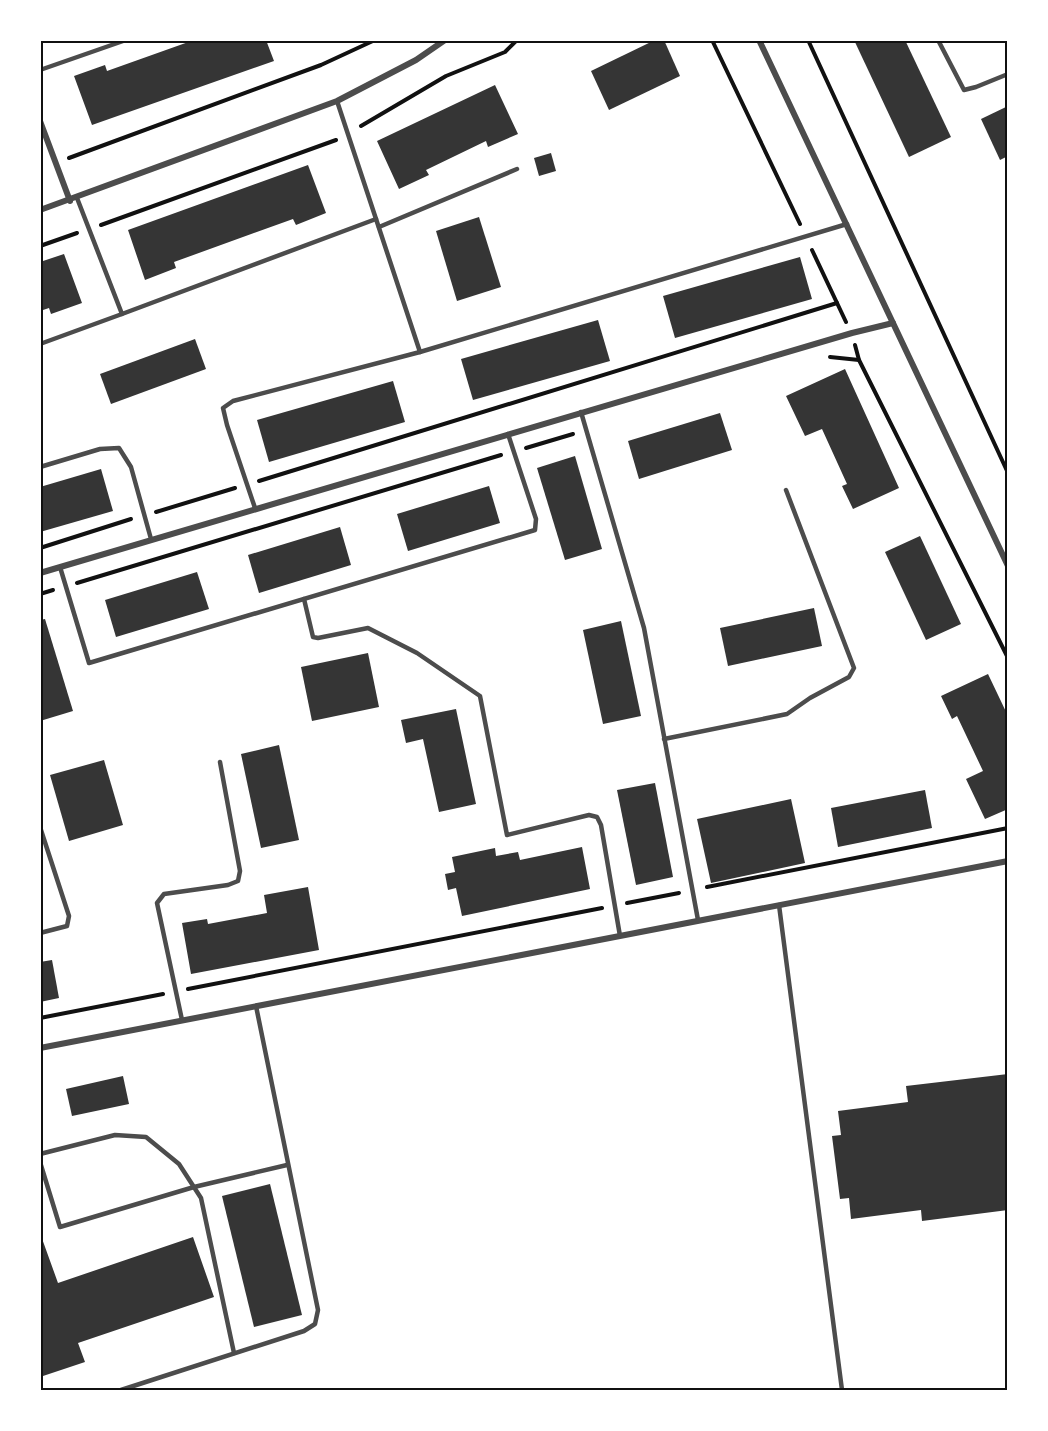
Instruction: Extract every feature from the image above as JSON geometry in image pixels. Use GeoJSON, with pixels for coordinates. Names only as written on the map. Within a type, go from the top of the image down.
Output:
{"type":"FeatureCollection","features":[{"type":"Feature","properties":{"kind":"street"},"geometry":{"type":"LineString","coordinates":[[40,210],[73,200],[337,101],[416,60],[445,40]]}},
{"type":"Feature","properties":{"kind":"street"},"geometry":{"type":"LineString","coordinates":[[759,40],[1008,566]]}},
{"type":"Feature","properties":{"kind":"street"},"geometry":{"type":"LineString","coordinates":[[40,121],[73,200]]}},
{"type":"Feature","properties":{"kind":"street"},"geometry":{"type":"LineString","coordinates":[[40,573],[581,412],[893,323]]}},
{"type":"Feature","properties":{"kind":"street"},"geometry":{"type":"LineString","coordinates":[[40,1048],[1008,861]]}},
{"type":"Feature","properties":{"kind":"lane"},"geometry":{"type":"LineString","coordinates":[[40,70],[126,40]]}},
{"type":"Feature","properties":{"kind":"lane"},"geometry":{"type":"LineString","coordinates":[[938,40],[964,90],[1008,74]]}},
{"type":"Feature","properties":{"kind":"lane"},"geometry":{"type":"LineString","coordinates":[[337,101],[420,352]]}},
{"type":"Feature","properties":{"kind":"lane"},"geometry":{"type":"LineString","coordinates":[[379,227],[517,169]]}},
{"type":"Feature","properties":{"kind":"lane"},"geometry":{"type":"LineString","coordinates":[[73,200],[88,229],[122,314]]}},
{"type":"Feature","properties":{"kind":"lane"},"geometry":{"type":"LineString","coordinates":[[40,344],[376,219]]}},
{"type":"Feature","properties":{"kind":"lane"},"geometry":{"type":"LineString","coordinates":[[255,508],[223,408],[233,401],[420,352],[847,224]]}},
{"type":"Feature","properties":{"kind":"lane"},"geometry":{"type":"LineString","coordinates":[[581,412],[644,628],[698,920]]}},
{"type":"Feature","properties":{"kind":"lane"},"geometry":{"type":"LineString","coordinates":[[60,567],[89,663],[535,530],[536,519],[507,434]]}},
{"type":"Feature","properties":{"kind":"lane"},"geometry":{"type":"LineString","coordinates":[[40,467],[100,449],[119,448],[130,467],[151,539]]}},
{"type":"Feature","properties":{"kind":"lane"},"geometry":{"type":"LineString","coordinates":[[664,739],[787,714],[810,698],[849,677],[854,668],[786,490]]}},
{"type":"Feature","properties":{"kind":"lane"},"geometry":{"type":"LineString","coordinates":[[304,598],[314,637],[368,628],[417,652],[480,696],[507,835],[589,815],[597,817],[601,825],[620,936]]}},
{"type":"Feature","properties":{"kind":"lane"},"geometry":{"type":"LineString","coordinates":[[182,1020],[157,903],[164,894],[228,885],[238,881],[240,871],[219,762]]}},
{"type":"Feature","properties":{"kind":"lane"},"geometry":{"type":"LineString","coordinates":[[40,827],[69,916],[67,926],[40,933]]}},
{"type":"Feature","properties":{"kind":"lane"},"geometry":{"type":"LineString","coordinates":[[779,905],[842,1390]]}},
{"type":"Feature","properties":{"kind":"lane"},"geometry":{"type":"LineString","coordinates":[[120,1390],[304,1331],[315,1324],[318,1310],[256,1006]]}},
{"type":"Feature","properties":{"kind":"lane"},"geometry":{"type":"LineString","coordinates":[[40,1154],[115,1135],[146,1137],[179,1164],[201,1198],[234,1353]]}},
{"type":"Feature","properties":{"kind":"lane"},"geometry":{"type":"LineString","coordinates":[[40,1162],[60,1227],[194,1187],[287,1165]]}},
{"type":"Feature","properties":{"kind":"path"},"geometry":{"type":"LineString","coordinates":[[56,163],[321,65],[375,40]]}},
{"type":"Feature","properties":{"kind":"path"},"geometry":{"type":"LineString","coordinates":[[40,246],[349,136],[367,121],[446,76],[505,52],[517,40]]}},
{"type":"Feature","properties":{"kind":"path"},"geometry":{"type":"LineString","coordinates":[[712,40],[852,333],[859,360],[1008,658]]}},
{"type":"Feature","properties":{"kind":"path"},"geometry":{"type":"LineString","coordinates":[[808,40],[1008,473]]}},
{"type":"Feature","properties":{"kind":"path"},"geometry":{"type":"LineString","coordinates":[[40,548],[837,303]]}},
{"type":"Feature","properties":{"kind":"path"},"geometry":{"type":"LineString","coordinates":[[829,357],[859,360]]}},
{"type":"Feature","properties":{"kind":"path"},"geometry":{"type":"LineString","coordinates":[[40,594],[586,430]]}},
{"type":"Feature","properties":{"kind":"path"},"geometry":{"type":"LineString","coordinates":[[40,1018],[1008,828]]}},
{"type":"Feature","properties":{"kind":"building"},"geometry":{"type":"Polygon","coordinates":[[[194,40],[266,40],[274,61],[92,125],[74,76],[105,65],[107,71],[194,40]]]}},
{"type":"Feature","properties":{"kind":"building"},"geometry":{"type":"Polygon","coordinates":[[[655,40],[664,40],[680,76],[609,110],[591,71],[655,40]]]}},
{"type":"Feature","properties":{"kind":"building"},"geometry":{"type":"Polygon","coordinates":[[[854,40],[905,40],[951,137],[909,157],[854,40]]]}},
{"type":"Feature","properties":{"kind":"building"},"geometry":{"type":"Polygon","coordinates":[[[495,85],[518,134],[488,147],[486,141],[426,170],[429,175],[399,189],[377,141],[495,85]]]}},
{"type":"Feature","properties":{"kind":"building"},"geometry":{"type":"Polygon","coordinates":[[[1008,106],[1008,156],[1000,160],[981,119],[1008,106]]]}},
{"type":"Feature","properties":{"kind":"building"},"geometry":{"type":"Polygon","coordinates":[[[551,153],[556,171],[539,176],[534,158],[551,153]]]}},
{"type":"Feature","properties":{"kind":"building"},"geometry":{"type":"Polygon","coordinates":[[[308,165],[326,213],[296,225],[293,219],[174,262],[176,268],[145,280],[128,230],[308,165]]]}},
{"type":"Feature","properties":{"kind":"building"},"geometry":{"type":"Polygon","coordinates":[[[479,217],[501,287],[457,301],[436,231],[479,217]]]}},
{"type":"Feature","properties":{"kind":"building"},"geometry":{"type":"Polygon","coordinates":[[[64,254],[82,303],[51,314],[49,308],[40,311],[40,262],[64,254]]]}},
{"type":"Feature","properties":{"kind":"building"},"geometry":{"type":"Polygon","coordinates":[[[800,257],[812,299],[675,338],[663,296],[800,257]]]}},
{"type":"Feature","properties":{"kind":"building"},"geometry":{"type":"Polygon","coordinates":[[[598,320],[610,361],[473,400],[461,359],[598,320]]]}},
{"type":"Feature","properties":{"kind":"building"},"geometry":{"type":"Polygon","coordinates":[[[195,339],[206,369],[111,404],[100,374],[195,339]]]}},
{"type":"Feature","properties":{"kind":"building"},"geometry":{"type":"Polygon","coordinates":[[[845,369],[899,488],[853,509],[842,486],[847,484],[822,429],[805,436],[786,396],[845,369]]]}},
{"type":"Feature","properties":{"kind":"building"},"geometry":{"type":"Polygon","coordinates":[[[393,381],[405,422],[269,462],[257,420],[393,381]]]}},
{"type":"Feature","properties":{"kind":"building"},"geometry":{"type":"Polygon","coordinates":[[[720,413],[732,450],[639,479],[628,441],[720,413]]]}},
{"type":"Feature","properties":{"kind":"building"},"geometry":{"type":"Polygon","coordinates":[[[575,456],[602,549],[565,560],[537,468],[575,456]]]}},
{"type":"Feature","properties":{"kind":"building"},"geometry":{"type":"Polygon","coordinates":[[[101,469],[113,511],[40,532],[40,487],[101,469]]]}},
{"type":"Feature","properties":{"kind":"building"},"geometry":{"type":"Polygon","coordinates":[[[489,486],[500,523],[408,551],[397,514],[489,486]]]}},
{"type":"Feature","properties":{"kind":"building"},"geometry":{"type":"Polygon","coordinates":[[[340,527],[351,565],[259,593],[248,555],[340,527]]]}},
{"type":"Feature","properties":{"kind":"building"},"geometry":{"type":"Polygon","coordinates":[[[920,536],[961,624],[926,640],[885,552],[920,536]]]}},
{"type":"Feature","properties":{"kind":"building"},"geometry":{"type":"Polygon","coordinates":[[[197,572],[209,609],[116,637],[105,600],[197,572]]]}},
{"type":"Feature","properties":{"kind":"building"},"geometry":{"type":"Polygon","coordinates":[[[814,608],[822,646],[728,666],[720,628],[814,608]]]}},
{"type":"Feature","properties":{"kind":"building"},"geometry":{"type":"Polygon","coordinates":[[[45,619],[73,711],[40,721],[40,620],[45,619]]]}},
{"type":"Feature","properties":{"kind":"building"},"geometry":{"type":"Polygon","coordinates":[[[621,621],[641,716],[603,724],[583,630],[621,621]]]}},
{"type":"Feature","properties":{"kind":"building"},"geometry":{"type":"Polygon","coordinates":[[[368,653],[379,707],[312,721],[301,667],[368,653]]]}},
{"type":"Feature","properties":{"kind":"building"},"geometry":{"type":"Polygon","coordinates":[[[988,674],[1008,716],[1008,809],[985,819],[966,779],[983,771],[957,716],[952,719],[941,696],[988,674]]]}},
{"type":"Feature","properties":{"kind":"building"},"geometry":{"type":"Polygon","coordinates":[[[456,709],[476,804],[439,812],[423,739],[406,743],[401,720],[456,709]]]}},
{"type":"Feature","properties":{"kind":"building"},"geometry":{"type":"Polygon","coordinates":[[[279,745],[299,840],[261,848],[241,754],[279,745]]]}},
{"type":"Feature","properties":{"kind":"building"},"geometry":{"type":"Polygon","coordinates":[[[104,760],[123,825],[69,841],[50,775],[104,760]]]}},
{"type":"Feature","properties":{"kind":"building"},"geometry":{"type":"Polygon","coordinates":[[[655,783],[673,877],[636,885],[617,790],[655,783]]]}},
{"type":"Feature","properties":{"kind":"building"},"geometry":{"type":"Polygon","coordinates":[[[925,790],[932,828],[838,847],[831,808],[925,790]]]}},
{"type":"Feature","properties":{"kind":"building"},"geometry":{"type":"Polygon","coordinates":[[[791,799],[805,863],[711,883],[697,819],[791,799]]]}},
{"type":"Feature","properties":{"kind":"building"},"geometry":{"type":"Polygon","coordinates":[[[582,847],[590,889],[462,916],[456,888],[448,890],[445,874],[455,872],[452,857],[495,848],[496,856],[518,852],[520,860],[582,847]]]}},
{"type":"Feature","properties":{"kind":"building"},"geometry":{"type":"Polygon","coordinates":[[[308,887],[319,950],[191,974],[182,923],[207,919],[208,924],[267,913],[264,895],[308,887]]]}},
{"type":"Feature","properties":{"kind":"building"},"geometry":{"type":"Polygon","coordinates":[[[52,960],[59,998],[40,1002],[40,962],[52,960]]]}},
{"type":"Feature","properties":{"kind":"building"},"geometry":{"type":"Polygon","coordinates":[[[1008,1074],[1008,1210],[922,1221],[921,1210],[851,1219],[849,1198],[840,1199],[832,1136],[841,1135],[838,1111],[908,1102],[906,1086],[1008,1074]]]}},
{"type":"Feature","properties":{"kind":"building"},"geometry":{"type":"Polygon","coordinates":[[[123,1076],[129,1104],[72,1116],[66,1089],[123,1076]]]}},
{"type":"Feature","properties":{"kind":"building"},"geometry":{"type":"Polygon","coordinates":[[[270,1184],[302,1315],[254,1327],[222,1196],[270,1184]]]}},
{"type":"Feature","properties":{"kind":"building"},"geometry":{"type":"Polygon","coordinates":[[[40,1233],[58,1283],[193,1237],[214,1297],[78,1343],[85,1362],[40,1377],[40,1233]]]}}]}
